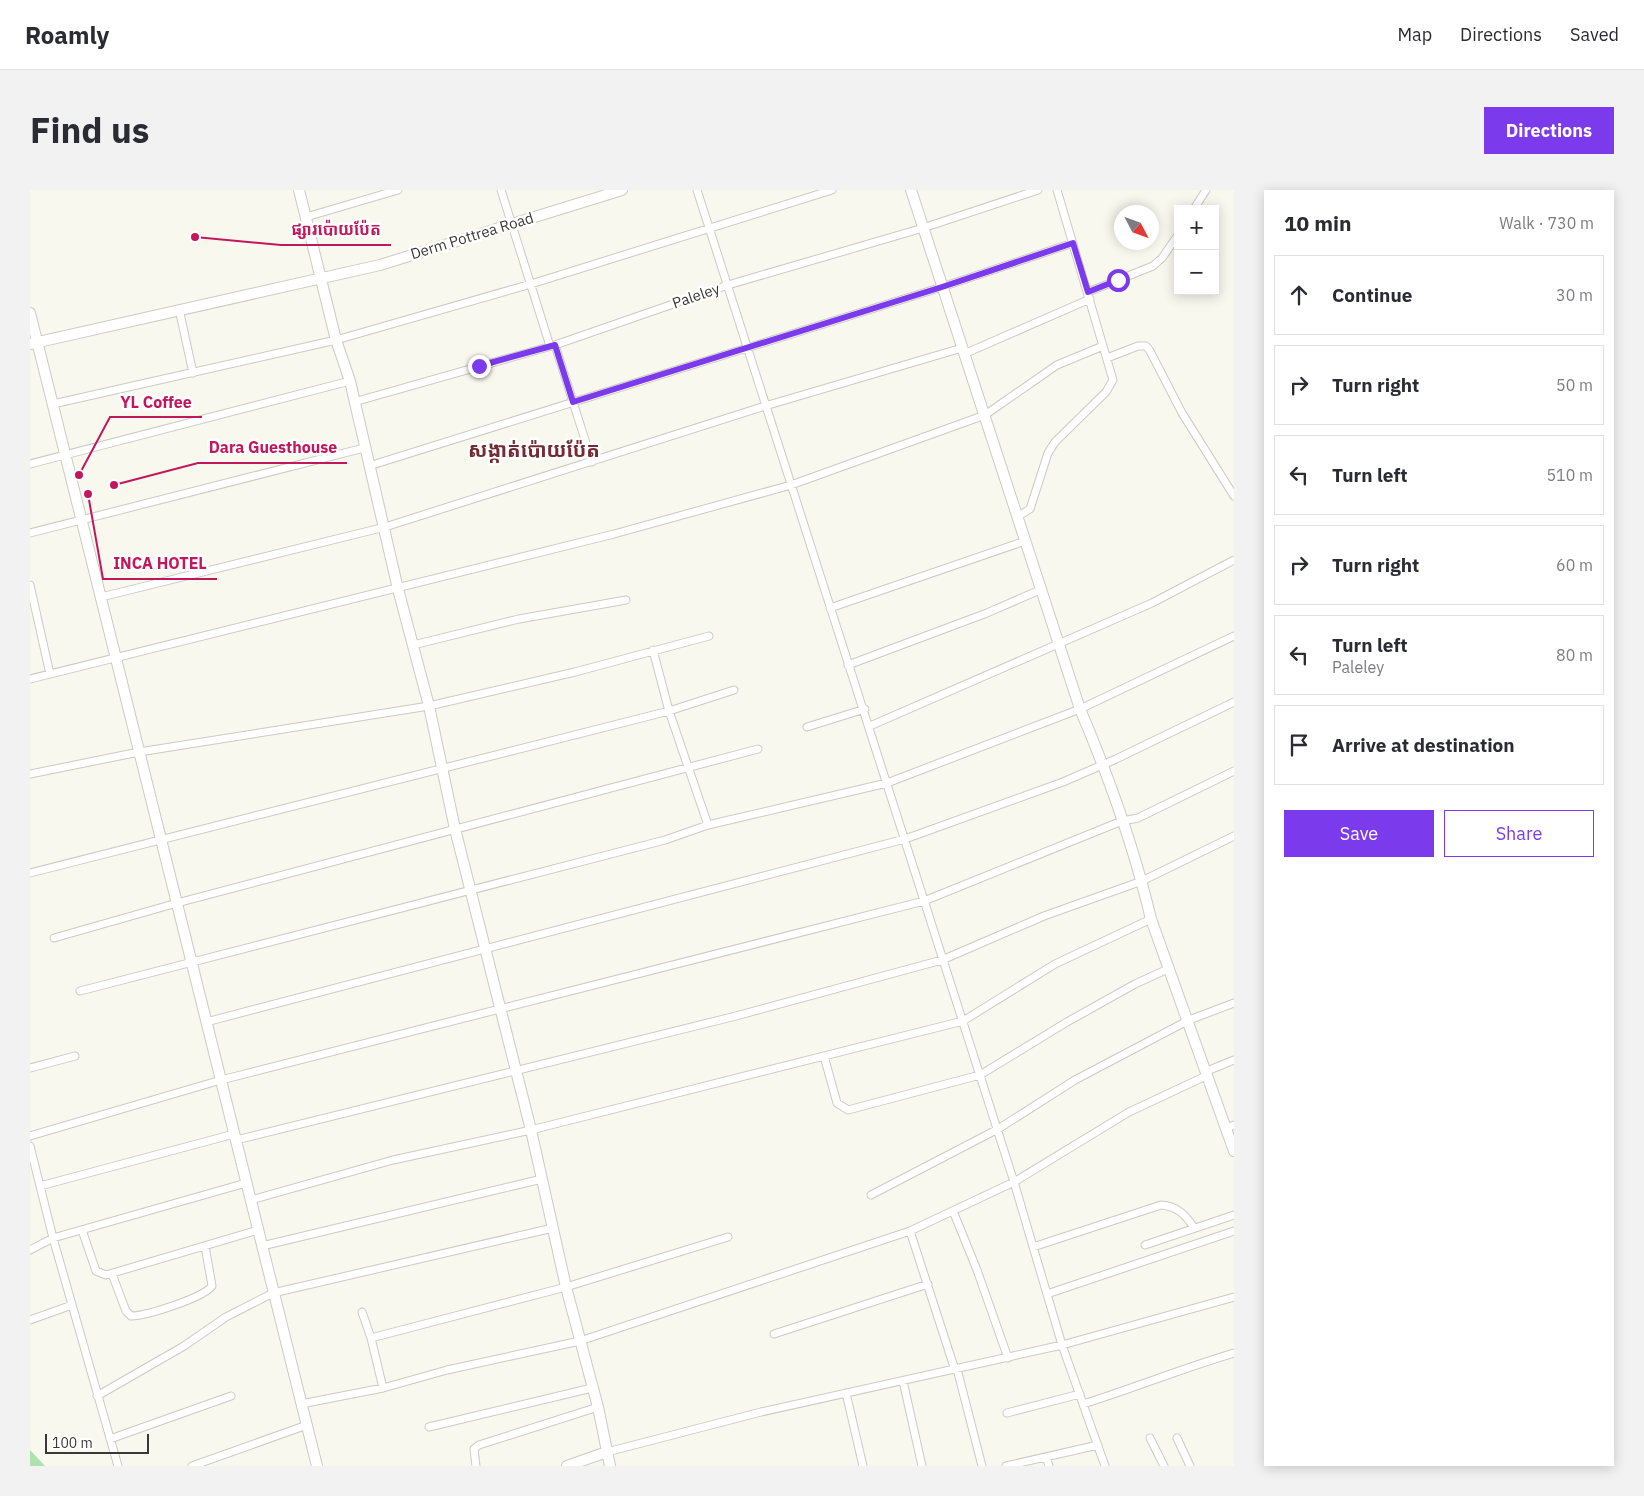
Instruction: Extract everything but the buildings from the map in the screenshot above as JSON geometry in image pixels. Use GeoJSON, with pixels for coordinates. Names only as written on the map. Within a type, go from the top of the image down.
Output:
{"type":"FeatureCollection","features":[{"type":"Feature","properties":{"kind":"street"},"geometry":{"type":"LineString","coordinates":[[299,190],[336,340],[350,381],[398,589],[429,706],[455,829],[531,1130],[566,1287],[598,1407],[610,1466]]}},
{"type":"Feature","properties":{"kind":"street"},"geometry":{"type":"LineString","coordinates":[[306,217],[398,190]]}},
{"type":"Feature","properties":{"kind":"street"},"geometry":{"type":"LineString","coordinates":[[501,190],[592,462]]}},
{"type":"Feature","properties":{"kind":"street","name":"Derm Pottrea Road"},"geometry":{"type":"LineString","coordinates":[[34,344],[179,309],[380,265],[622,190]]}},
{"type":"Feature","properties":{"kind":"street"},"geometry":{"type":"LineString","coordinates":[[697,190],[848,665],[865,709],[942,960],[998,1130],[1062,1345],[1105,1466]]}},
{"type":"Feature","properties":{"kind":"street"},"geometry":{"type":"LineString","coordinates":[[52,404],[336,340],[531,284],[832,190]]}},
{"type":"Feature","properties":{"kind":"street"},"geometry":{"type":"LineString","coordinates":[[911,190],[1080,709],[1104,764],[1142,881],[1152,919],[1207,1073],[1231,1127],[1234,1151]]}},
{"type":"Feature","properties":{"kind":"street","name":"Paleley"},"geometry":{"type":"LineString","coordinates":[[354,402],[553,346],[728,285],[923,228],[1038,190]]}},
{"type":"Feature","properties":{"kind":"street"},"geometry":{"type":"LineString","coordinates":[[1017,518],[1030,509],[1045,460],[1055,442],[1112,384],[1107,358],[1057,190]]}},
{"type":"Feature","properties":{"kind":"street"},"geometry":{"type":"LineString","coordinates":[[1197,205],[1206,190]]}},
{"type":"Feature","properties":{"kind":"street"},"geometry":{"type":"LineString","coordinates":[[101,597],[385,527],[765,406],[963,351],[1153,266],[1162,258],[1174,240]]}},
{"type":"Feature","properties":{"kind":"street"},"geometry":{"type":"LineString","coordinates":[[369,466],[942,287],[1073,243]]}},
{"type":"Feature","properties":{"kind":"street"},"geometry":{"type":"LineString","coordinates":[[179,309],[193,372]]}},
{"type":"Feature","properties":{"kind":"street"},"geometry":{"type":"LineString","coordinates":[[30,314],[34,344],[52,404],[82,520],[317,1466]]}},
{"type":"Feature","properties":{"kind":"street"},"geometry":{"type":"LineString","coordinates":[[30,679],[614,534],[790,485],[985,416],[1058,365],[1103,346]]}},
{"type":"Feature","properties":{"kind":"street"},"geometry":{"type":"LineString","coordinates":[[1107,358],[1138,346],[1146,346],[1182,413],[1234,496]]}},
{"type":"Feature","properties":{"kind":"street"},"geometry":{"type":"LineString","coordinates":[[30,464],[350,381]]}},
{"type":"Feature","properties":{"kind":"street"},"geometry":{"type":"LineString","coordinates":[[30,533],[364,448]]}},
{"type":"Feature","properties":{"kind":"street"},"geometry":{"type":"LineString","coordinates":[[830,608],[1025,541]]}},
{"type":"Feature","properties":{"kind":"street"},"geometry":{"type":"LineString","coordinates":[[870,726],[1152,604],[1234,560]]}},
{"type":"Feature","properties":{"kind":"street"},"geometry":{"type":"LineString","coordinates":[[30,585],[50,674]]}},
{"type":"Feature","properties":{"kind":"street"},"geometry":{"type":"LineString","coordinates":[[848,665],[987,613],[1042,589]]}},
{"type":"Feature","properties":{"kind":"street"},"geometry":{"type":"LineString","coordinates":[[413,645],[519,619],[626,600]]}},
{"type":"Feature","properties":{"kind":"street"},"geometry":{"type":"LineString","coordinates":[[30,774],[139,752],[429,706],[575,672],[709,636]]}},
{"type":"Feature","properties":{"kind":"street"},"geometry":{"type":"LineString","coordinates":[[80,991],[665,840],[708,826],[887,783],[1080,709],[1234,636]]}},
{"type":"Feature","properties":{"kind":"street"},"geometry":{"type":"LineString","coordinates":[[653,650],[669,711],[708,826]]}},
{"type":"Feature","properties":{"kind":"street"},"geometry":{"type":"LineString","coordinates":[[30,873],[669,711],[734,690]]}},
{"type":"Feature","properties":{"kind":"street"},"geometry":{"type":"LineString","coordinates":[[206,1022],[905,839],[1063,782],[1234,702]]}},
{"type":"Feature","properties":{"kind":"street"},"geometry":{"type":"LineString","coordinates":[[807,727],[865,709]]}},
{"type":"Feature","properties":{"kind":"street"},"geometry":{"type":"LineString","coordinates":[[54,938],[177,903],[758,750]]}},
{"type":"Feature","properties":{"kind":"street"},"geometry":{"type":"LineString","coordinates":[[30,1136],[221,1080],[924,900],[1122,821],[1138,818],[1234,771]]}},
{"type":"Feature","properties":{"kind":"street"},"geometry":{"type":"LineString","coordinates":[[40,1186],[736,1016],[942,960],[1044,916],[1142,881],[1234,836]]}},
{"type":"Feature","properties":{"kind":"street"},"geometry":{"type":"LineString","coordinates":[[251,1200],[393,1160],[531,1130],[963,1021],[1054,964],[1152,919]]}},
{"type":"Feature","properties":{"kind":"street"},"geometry":{"type":"LineString","coordinates":[[824,1056],[837,1103],[848,1110],[980,1075],[1067,1022],[1135,984],[1170,968]]}},
{"type":"Feature","properties":{"kind":"street"},"geometry":{"type":"LineString","coordinates":[[871,1195],[998,1130],[1075,1080],[1189,1020],[1234,1003]]}},
{"type":"Feature","properties":{"kind":"street"},"geometry":{"type":"LineString","coordinates":[[30,1068],[75,1056]]}},
{"type":"Feature","properties":{"kind":"street"},"geometry":{"type":"LineString","coordinates":[[301,1404],[383,1388],[447,1370],[580,1340],[910,1231],[1014,1182],[1129,1112],[1234,1060]]}},
{"type":"Feature","properties":{"kind":"street"},"geometry":{"type":"LineString","coordinates":[[30,1146],[53,1238],[118,1466]]}},
{"type":"Feature","properties":{"kind":"street"},"geometry":{"type":"LineString","coordinates":[[262,1246],[542,1179]]}},
{"type":"Feature","properties":{"kind":"street"},"geometry":{"type":"LineString","coordinates":[[30,1250],[53,1238],[246,1183]]}},
{"type":"Feature","properties":{"kind":"street"},"geometry":{"type":"LineString","coordinates":[[1033,1247],[1161,1205],[1171,1206],[1184,1213],[1194,1228]]}},
{"type":"Feature","properties":{"kind":"street"},"geometry":{"type":"LineString","coordinates":[[953,1211],[977,1270],[1008,1358]]}},
{"type":"Feature","properties":{"kind":"street"},"geometry":{"type":"LineString","coordinates":[[1145,1245],[1234,1215]]}},
{"type":"Feature","properties":{"kind":"street"},"geometry":{"type":"LineString","coordinates":[[97,1396],[184,1346],[226,1317],[273,1293],[553,1228]]}},
{"type":"Feature","properties":{"kind":"street"},"geometry":{"type":"LineString","coordinates":[[82,1230],[96,1271],[102,1275],[112,1274],[258,1230]]}},
{"type":"Feature","properties":{"kind":"street"},"geometry":{"type":"LineString","coordinates":[[910,1231],[956,1370],[982,1466]]}},
{"type":"Feature","properties":{"kind":"street"},"geometry":{"type":"LineString","coordinates":[[1047,1294],[1234,1231]]}},
{"type":"Feature","properties":{"kind":"street"},"geometry":{"type":"LineString","coordinates":[[371,1338],[566,1287],[728,1238]]}},
{"type":"Feature","properties":{"kind":"street"},"geometry":{"type":"LineString","coordinates":[[112,1274],[126,1311],[131,1316],[168,1306],[199,1295],[212,1286],[205,1246]]}},
{"type":"Feature","properties":{"kind":"street"},"geometry":{"type":"LineString","coordinates":[[774,1334],[928,1284]]}},
{"type":"Feature","properties":{"kind":"street"},"geometry":{"type":"LineString","coordinates":[[567,1466],[607,1452],[761,1412],[1062,1345],[1234,1297]]}},
{"type":"Feature","properties":{"kind":"street"},"geometry":{"type":"LineString","coordinates":[[30,1320],[72,1305]]}},
{"type":"Feature","properties":{"kind":"street"},"geometry":{"type":"LineString","coordinates":[[362,1312],[371,1338],[383,1388]]}},
{"type":"Feature","properties":{"kind":"street"},"geometry":{"type":"LineString","coordinates":[[1083,1404],[1151,1382],[1190,1366],[1234,1353]]}},
{"type":"Feature","properties":{"kind":"street"},"geometry":{"type":"LineString","coordinates":[[903,1381],[922,1466]]}},
{"type":"Feature","properties":{"kind":"street"},"geometry":{"type":"LineString","coordinates":[[429,1427],[592,1388]]}},
{"type":"Feature","properties":{"kind":"street"},"geometry":{"type":"LineString","coordinates":[[846,1394],[863,1466]]}},
{"type":"Feature","properties":{"kind":"street"},"geometry":{"type":"LineString","coordinates":[[1007,1412],[1080,1394]]}},
{"type":"Feature","properties":{"kind":"street"},"geometry":{"type":"LineString","coordinates":[[110,1439],[231,1396]]}},
{"type":"Feature","properties":{"kind":"street"},"geometry":{"type":"LineString","coordinates":[[476,1466],[474,1453],[479,1445],[598,1407]]}},
{"type":"Feature","properties":{"kind":"street"},"geometry":{"type":"LineString","coordinates":[[192,1466],[307,1425]]}},
{"type":"Feature","properties":{"kind":"street"},"geometry":{"type":"LineString","coordinates":[[1150,1438],[1164,1466]]}},
{"type":"Feature","properties":{"kind":"street"},"geometry":{"type":"LineString","coordinates":[[1177,1438],[1190,1466]]}},
{"type":"Feature","properties":{"kind":"street"},"geometry":{"type":"LineString","coordinates":[[1006,1466],[1098,1445]]}},
{"type":"Feature","properties":{"kind":"street"},"geometry":{"type":"LineString","coordinates":[[1046,1457],[1049,1466]]}},
{"type":"Feature","properties":{"kind":"shaded area"},"geometry":{"type":"Polygon","coordinates":[[[30,1450],[45,1466],[30,1466],[30,1450]]]}},
{"type":"Feature","properties":{"kind":"place","name":"ផ្សារប៉ោយប៉ែត"},"geometry":{"type":"Point","coordinates":[195,237]}},
{"type":"Feature","properties":{"kind":"place","name":"YL Coffee"},"geometry":{"type":"Point","coordinates":[79,475]}},
{"type":"Feature","properties":{"kind":"place","name":"Dara Guesthouse"},"geometry":{"type":"Point","coordinates":[114,485]}},
{"type":"Feature","properties":{"kind":"place","name":"INCA HOTEL"},"geometry":{"type":"Point","coordinates":[88,494]}},
{"type":"Feature","properties":{"kind":"district","name":"សង្កាត់ប៉ោយប៉ែត"},"geometry":{"type":"Point","coordinates":[534,450]}},
{"type":"Feature","properties":{"kind":"route"},"geometry":{"type":"LineString","coordinates":[[479,366],[555,345],[573,402],[942,287],[1073,243],[1088,292],[1118,280]]}}]}
